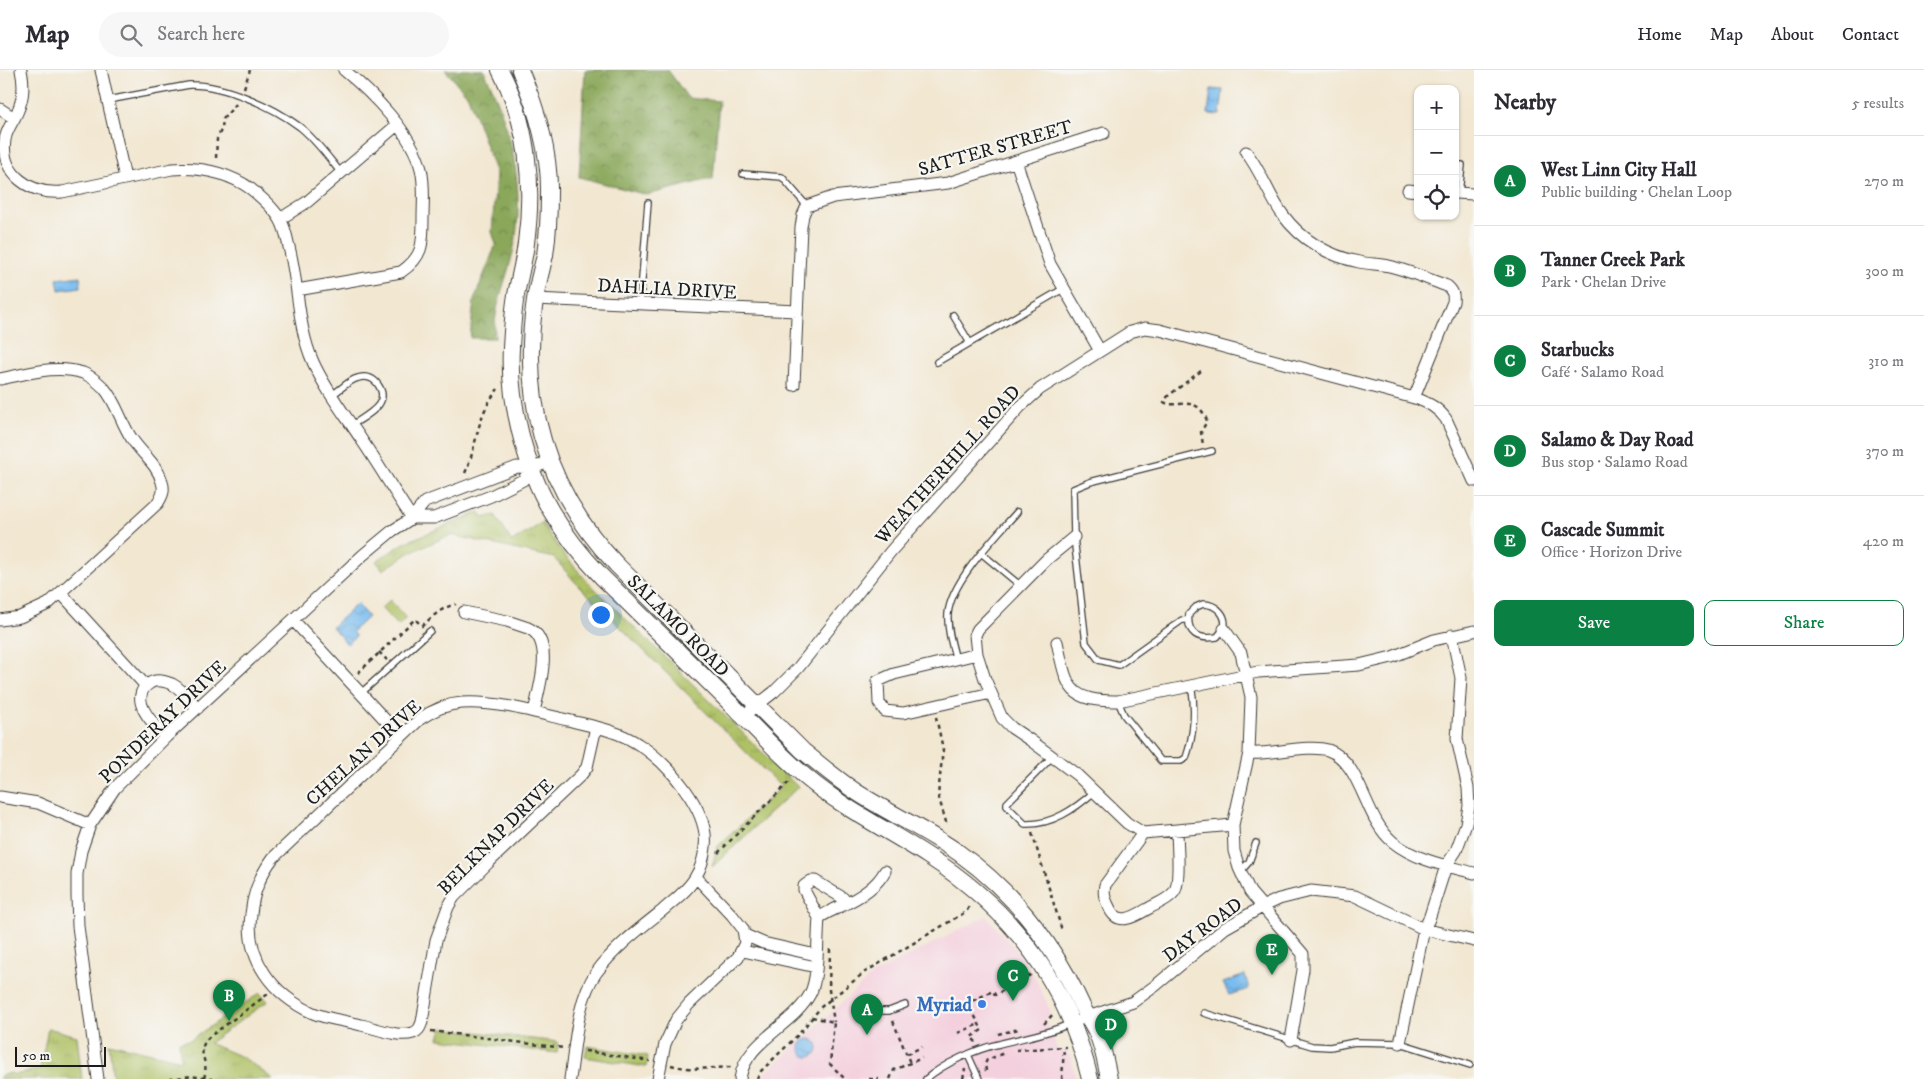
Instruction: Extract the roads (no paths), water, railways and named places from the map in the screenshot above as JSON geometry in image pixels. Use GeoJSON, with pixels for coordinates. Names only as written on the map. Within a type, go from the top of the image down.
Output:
{"type":"FeatureCollection","features":[{"type":"Feature","properties":{"kind":"main road","name":"SALAMO ROAD"},"geometry":{"type":"LineString","coordinates":[[500,70],[517,113],[526,153],[529,181],[526,244],[516,297],[511,361],[516,414],[525,449],[538,486],[551,511],[584,557],[609,584],[790,763],[846,808],[930,857],[968,884],[1004,916],[1032,950],[1055,987],[1080,1040],[1090,1079]]}},
{"type":"Feature","properties":{"kind":"main road","name":"SALAMO ROAD"},"geometry":{"type":"LineString","coordinates":[[520,70],[541,129],[547,162],[549,188],[547,238],[535,299],[530,345],[530,374],[538,423],[550,462],[574,512],[602,549],[804,751],[830,773],[861,794],[958,852],[1002,888],[1035,925],[1051,947],[1070,980],[1096,1032],[1109,1079]]}},
{"type":"Feature","properties":{"kind":"street"},"geometry":{"type":"LineString","coordinates":[[21,70],[24,89],[20,106],[8,130],[4,152],[11,169],[19,180],[28,187],[54,193],[172,169],[187,168],[212,171],[244,184],[267,204],[280,219],[293,262],[305,340],[320,377],[412,518]]}},
{"type":"Feature","properties":{"kind":"street"},"geometry":{"type":"LineString","coordinates":[[101,70],[125,178]]}},
{"type":"Feature","properties":{"kind":"street"},"geometry":{"type":"LineString","coordinates":[[297,290],[402,272],[412,264],[422,248],[422,174],[415,152],[397,125],[363,86],[344,70]]}},
{"type":"Feature","properties":{"kind":"street"},"geometry":{"type":"LineString","coordinates":[[0,109],[14,118]]}},
{"type":"Feature","properties":{"kind":"street"},"geometry":{"type":"LineString","coordinates":[[280,219],[307,202],[397,125]]}},
{"type":"Feature","properties":{"kind":"street","name":"SATTER STREET"},"geometry":{"type":"LineString","coordinates":[[807,206],[832,197],[939,185],[1104,133]]}},
{"type":"Feature","properties":{"kind":"street"},"geometry":{"type":"LineString","coordinates":[[1246,152],[1256,165],[1282,214],[1296,230],[1322,250],[1342,258],[1402,270],[1447,286],[1452,290],[1453,302],[1414,398]]}},
{"type":"Feature","properties":{"kind":"street"},"geometry":{"type":"LineString","coordinates":[[1016,161],[1046,255],[1063,289],[1100,351]]}},
{"type":"Feature","properties":{"kind":"street"},"geometry":{"type":"LineString","coordinates":[[1459,193],[1474,194]]}},
{"type":"Feature","properties":{"kind":"street"},"geometry":{"type":"LineString","coordinates":[[794,384],[801,227],[807,206]]}},
{"type":"Feature","properties":{"kind":"street","name":"DAHLIA DRIVE"},"geometry":{"type":"LineString","coordinates":[[535,299],[797,311]]}},
{"type":"Feature","properties":{"kind":"street","name":"WEATHERHILL ROAD"},"geometry":{"type":"LineString","coordinates":[[744,716],[774,692],[798,668],[890,551],[1020,407],[1040,389],[1130,332],[1145,328],[1160,330],[1431,404],[1440,410],[1446,419],[1474,481]]}},
{"type":"Feature","properties":{"kind":"street"},"geometry":{"type":"LineString","coordinates":[[0,380],[55,369],[81,373],[98,381],[114,403],[131,438],[159,474],[163,483],[164,494],[158,503],[48,604],[20,617],[0,620]]}},
{"type":"Feature","properties":{"kind":"street","name":"PONDERAY DRIVE"},"geometry":{"type":"LineString","coordinates":[[98,1079],[78,926],[77,874],[81,851],[90,825],[115,788],[166,737],[363,555],[392,531],[412,518],[425,502],[517,467],[532,468],[550,462]]}},
{"type":"Feature","properties":{"kind":"street","name":"PONDERAY DRIVE"},"geometry":{"type":"LineString","coordinates":[[412,518],[434,518],[491,496],[523,480],[532,468]]}},
{"type":"Feature","properties":{"kind":"street"},"geometry":{"type":"LineString","coordinates":[[1074,537],[1046,560],[978,629],[976,634],[977,654],[1002,718],[1077,775],[1127,823],[1143,833],[1233,825]]}},
{"type":"Feature","properties":{"kind":"street"},"geometry":{"type":"LineString","coordinates":[[61,593],[146,686]]}},
{"type":"Feature","properties":{"kind":"street"},"geometry":{"type":"LineString","coordinates":[[461,608],[532,630],[538,638],[545,655],[534,712]]}},
{"type":"Feature","properties":{"kind":"street"},"geometry":{"type":"LineString","coordinates":[[293,620],[401,737]]}},
{"type":"Feature","properties":{"kind":"street"},"geometry":{"type":"LineString","coordinates":[[1224,629],[1241,654],[1251,697],[1249,753],[1233,825],[1234,851],[1240,871],[1250,892],[1303,954],[1303,970],[1292,1040]]}},
{"type":"Feature","properties":{"kind":"street"},"geometry":{"type":"LineString","coordinates":[[1057,642],[1069,687],[1083,697],[1092,700],[1118,701],[1247,674],[1358,665],[1392,657],[1434,640],[1474,631]]}},
{"type":"Feature","properties":{"kind":"street"},"geometry":{"type":"LineString","coordinates":[[1400,1043],[1424,929],[1446,866],[1456,851],[1466,824],[1470,806],[1471,792],[1457,739],[1461,678],[1452,635]]}},
{"type":"Feature","properties":{"kind":"street"},"geometry":{"type":"LineString","coordinates":[[977,654],[894,674],[878,681],[878,703],[885,711],[902,713],[991,693]]}},
{"type":"Feature","properties":{"kind":"street"},"geometry":{"type":"LineString","coordinates":[[166,737],[148,718],[141,704],[141,693],[146,686],[153,681],[164,681],[174,685],[198,708]]}},
{"type":"Feature","properties":{"kind":"street","name":"CHELAN DRIVE"},"geometry":{"type":"LineString","coordinates":[[418,1030],[411,1034],[396,1033],[314,1014],[288,999],[265,976],[255,954],[250,932],[253,898],[260,878],[273,858],[420,719],[432,711],[462,703],[506,707],[534,712],[620,734],[639,744],[660,762],[683,787],[696,805],[706,831],[703,858],[696,877],[679,896],[616,949],[595,974],[586,990],[581,1009],[570,1079]]}},
{"type":"Feature","properties":{"kind":"street","name":"BELKNAP DRIVE"},"geometry":{"type":"LineString","coordinates":[[418,1030],[436,940],[448,907],[454,897],[489,862],[581,775],[587,767],[596,727]]}},
{"type":"Feature","properties":{"kind":"street"},"geometry":{"type":"LineString","coordinates":[[1249,753],[1316,748],[1334,753],[1349,766],[1375,821],[1388,838],[1404,849],[1446,866],[1474,873]]}},
{"type":"Feature","properties":{"kind":"street"},"geometry":{"type":"LineString","coordinates":[[0,797],[38,803],[90,825]]}},
{"type":"Feature","properties":{"kind":"street"},"geometry":{"type":"LineString","coordinates":[[1143,833],[1104,885],[1103,893],[1110,910],[1113,915],[1121,919],[1132,917],[1165,900],[1175,892],[1178,883],[1177,830]]}},
{"type":"Feature","properties":{"kind":"street"},"geometry":{"type":"LineString","coordinates":[[819,918],[878,883],[885,872]]}},
{"type":"Feature","properties":{"kind":"street"},"geometry":{"type":"LineString","coordinates":[[658,1079],[665,1044],[676,1020],[689,1004],[738,957],[743,951],[745,943],[743,929],[696,877]]}},
{"type":"Feature","properties":{"kind":"street"},"geometry":{"type":"LineString","coordinates":[[740,1079],[742,1068],[751,1054],[804,1004],[815,980],[819,918],[804,890],[804,886],[814,881],[842,898],[846,903]]}},
{"type":"Feature","properties":{"kind":"street","name":"DAY ROAD"},"geometry":{"type":"LineString","coordinates":[[1071,1023],[1133,1002],[1225,928],[1279,899],[1311,891],[1355,896],[1424,929],[1474,940]]}},
{"type":"Feature","properties":{"kind":"street"},"geometry":{"type":"LineString","coordinates":[[745,936],[763,943],[816,955]]}},
{"type":"Feature","properties":{"kind":"street"},"geometry":{"type":"LineString","coordinates":[[743,951],[816,967]]}},
{"type":"Feature","properties":{"kind":"lane"},"geometry":{"type":"LineString","coordinates":[[108,100],[189,85],[201,85],[230,91],[286,117],[301,128],[342,173]]}},
{"type":"Feature","properties":{"kind":"lane"},"geometry":{"type":"LineString","coordinates":[[1459,182],[1462,165]]}},
{"type":"Feature","properties":{"kind":"lane"},"geometry":{"type":"LineString","coordinates":[[743,174],[782,177],[807,206]]}},
{"type":"Feature","properties":{"kind":"lane"},"geometry":{"type":"LineString","coordinates":[[640,304],[648,202]]}},
{"type":"Feature","properties":{"kind":"lane"},"geometry":{"type":"LineString","coordinates":[[937,362],[1063,289]]}},
{"type":"Feature","properties":{"kind":"lane"},"geometry":{"type":"LineString","coordinates":[[953,315],[970,343]]}},
{"type":"Feature","properties":{"kind":"lane"},"geometry":{"type":"LineString","coordinates":[[332,395],[356,378],[366,376],[374,379],[382,391],[382,399],[376,408],[352,425]]}},
{"type":"Feature","properties":{"kind":"lane"},"geometry":{"type":"LineString","coordinates":[[1188,620],[1182,620],[1119,666],[1099,660],[1086,643],[1074,537],[1073,489],[1090,482],[1212,451]]}},
{"type":"Feature","properties":{"kind":"lane"},"geometry":{"type":"LineString","coordinates":[[956,660],[949,631],[948,612],[955,594],[968,570],[1017,512]]}},
{"type":"Feature","properties":{"kind":"lane"},"geometry":{"type":"LineString","coordinates":[[981,553],[1021,586]]}},
{"type":"Feature","properties":{"kind":"lane"},"geometry":{"type":"LineString","coordinates":[[1210,604],[1221,612],[1226,625],[1217,638],[1199,638],[1192,634],[1188,620],[1189,614],[1196,607],[1210,604]]}},
{"type":"Feature","properties":{"kind":"lane"},"geometry":{"type":"LineString","coordinates":[[360,694],[430,631]]}},
{"type":"Feature","properties":{"kind":"lane"},"geometry":{"type":"LineString","coordinates":[[1118,701],[1124,715],[1161,761],[1181,761],[1186,758],[1191,738],[1195,702],[1191,686]]}},
{"type":"Feature","properties":{"kind":"lane"},"geometry":{"type":"LineString","coordinates":[[1052,757],[1007,803],[1007,806],[1025,824],[1064,815],[1094,792]]}},
{"type":"Feature","properties":{"kind":"lane"},"geometry":{"type":"LineString","coordinates":[[1240,871],[1249,862],[1256,843]]}},
{"type":"Feature","properties":{"kind":"lane"},"geometry":{"type":"LineString","coordinates":[[880,1011],[889,1011],[905,1005]]}},
{"type":"Feature","properties":{"kind":"lane"},"geometry":{"type":"LineString","coordinates":[[1204,1012],[1312,1046],[1330,1047],[1355,1042],[1400,1043],[1470,1066]]}},
{"type":"Feature","properties":{"kind":"lane"},"geometry":{"type":"LineString","coordinates":[[926,1079],[952,1062],[968,1055],[998,1044],[1049,1033],[1071,1023]]}},
{"type":"Feature","properties":{"kind":"lane"},"geometry":{"type":"LineString","coordinates":[[968,1055],[979,1079]]}},
{"type":"Feature","properties":{"kind":"water"},"geometry":{"type":"Polygon","coordinates":[[[1211,89],[1223,90],[1220,115],[1208,114],[1211,89]]]}},
{"type":"Feature","properties":{"kind":"water"},"geometry":{"type":"Polygon","coordinates":[[[80,276],[81,287],[59,290],[57,279],[80,276]]]}},
{"type":"Feature","properties":{"kind":"water"},"geometry":{"type":"Polygon","coordinates":[[[357,604],[368,617],[352,632],[356,636],[347,644],[332,627],[357,604]]]}},
{"type":"Feature","properties":{"kind":"water"},"geometry":{"type":"Polygon","coordinates":[[[1245,975],[1249,989],[1229,995],[1223,983],[1245,975]]]}},
{"type":"Feature","properties":{"kind":"water"},"geometry":{"type":"Polygon","coordinates":[[[805,1039],[813,1039],[818,1044],[816,1055],[805,1057],[800,1052],[800,1044],[805,1039]]]}},
{"type":"Feature","properties":{"kind":"place","name":"Cascade Summit"},"geometry":{"type":"Point","coordinates":[1272,975]}},
{"type":"Feature","properties":{"kind":"place","name":"Starbucks"},"geometry":{"type":"Point","coordinates":[1013,1001]}},
{"type":"Feature","properties":{"kind":"place","name":"Myriad"},"geometry":{"type":"Point","coordinates":[982,1004]}},
{"type":"Feature","properties":{"kind":"place","name":"Tanner Creek Park"},"geometry":{"type":"Point","coordinates":[229,1021]}},
{"type":"Feature","properties":{"kind":"place","name":"West Linn City Hall"},"geometry":{"type":"Point","coordinates":[867,1035]}},
{"type":"Feature","properties":{"kind":"place","name":"Salamo & Day Road"},"geometry":{"type":"Point","coordinates":[1111,1050]}}]}
